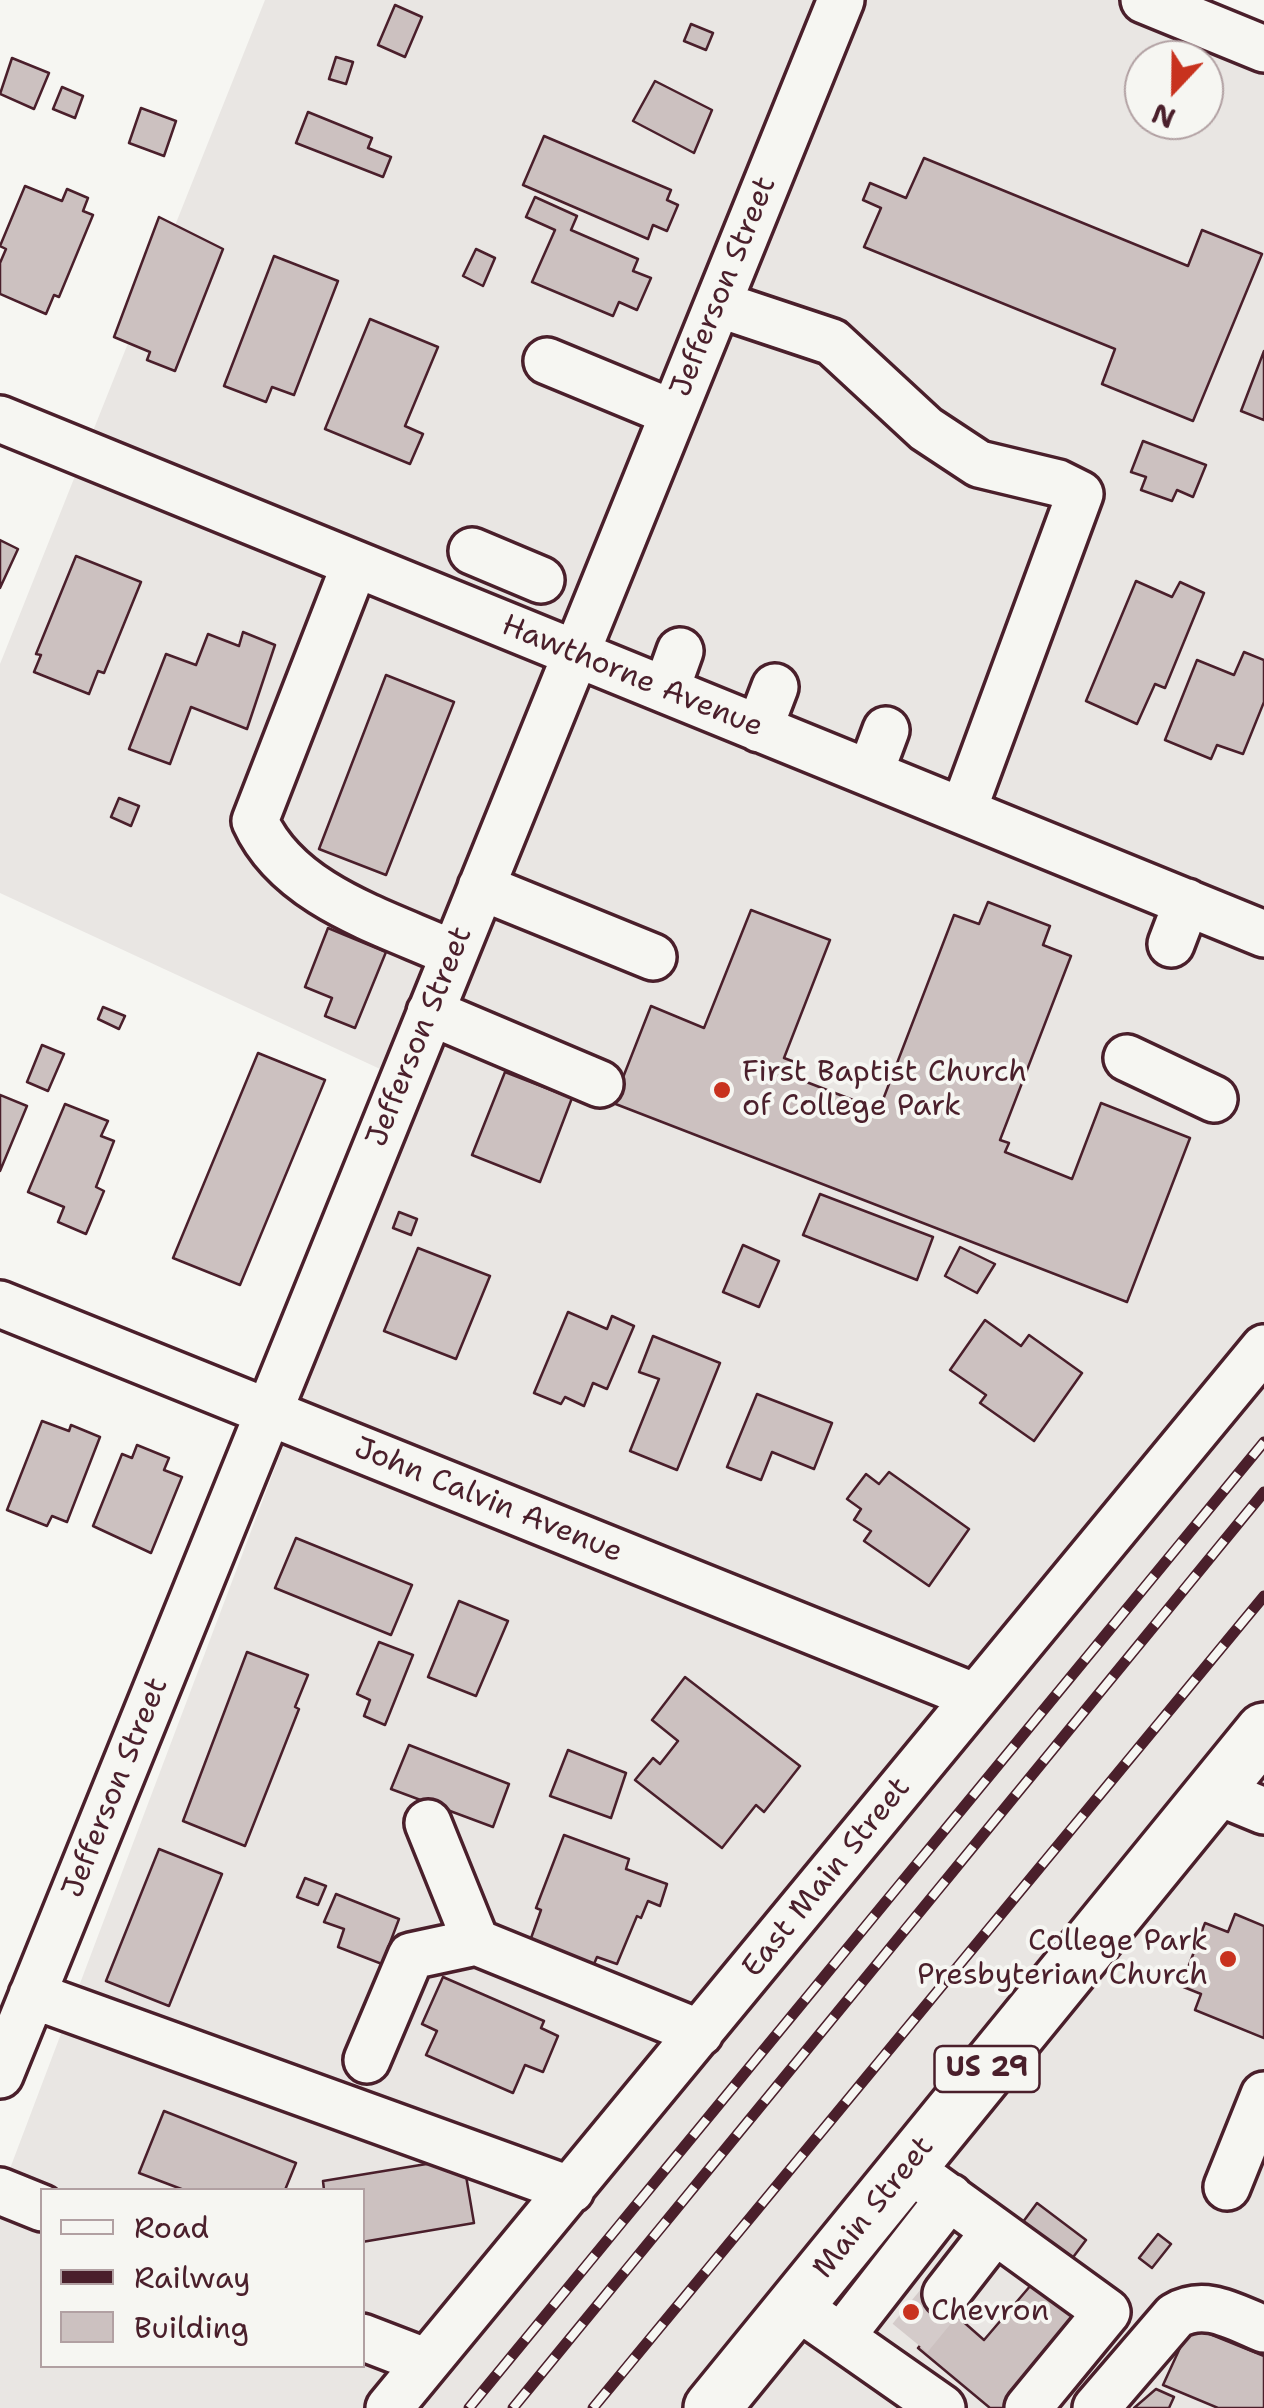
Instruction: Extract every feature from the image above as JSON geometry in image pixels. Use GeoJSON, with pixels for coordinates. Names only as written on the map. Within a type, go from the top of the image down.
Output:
{"type":"FeatureCollection","features":[{"type":"Feature","properties":{"kind":"main road","name":"Main Street"},"geometry":{"type":"LineString","coordinates":[[712,2408],[795,2305],[928,2182],[1212,1790],[1264,1731]]}},
{"type":"Feature","properties":{"kind":"street","name":"Jefferson Street"},"geometry":{"type":"LineString","coordinates":[[0,2076],[841,0]]}},
{"type":"Feature","properties":{"kind":"street"},"geometry":{"type":"LineString","coordinates":[[1144,0],[1264,49]]}},
{"type":"Feature","properties":{"kind":"street"},"geometry":{"type":"LineString","coordinates":[[718,304],[832,342],[926,429],[980,464],[1058,483],[1080,494],[964,811]]}},
{"type":"Feature","properties":{"kind":"street"},"geometry":{"type":"LineString","coordinates":[[547,361],[673,413]]}},
{"type":"Feature","properties":{"kind":"street","name":"Hawthorne Avenue"},"geometry":{"type":"LineString","coordinates":[[0,419],[354,564],[464,572],[575,654],[673,671],[760,729],[1264,934]]}},
{"type":"Feature","properties":{"kind":"street"},"geometry":{"type":"LineString","coordinates":[[354,564],[255,821],[265,844],[288,869],[315,887],[454,954]]}},
{"type":"Feature","properties":{"kind":"street"},"geometry":{"type":"LineString","coordinates":[[464,572],[541,580]]}},
{"type":"Feature","properties":{"kind":"street"},"geometry":{"type":"LineString","coordinates":[[760,729],[775,687]]}},
{"type":"Feature","properties":{"kind":"street"},"geometry":{"type":"LineString","coordinates":[[870,773],[886,730]]}},
{"type":"Feature","properties":{"kind":"street"},"geometry":{"type":"LineString","coordinates":[[481,887],[654,957]]}},
{"type":"Feature","properties":{"kind":"street"},"geometry":{"type":"LineString","coordinates":[[1171,944],[1187,902]]}},
{"type":"Feature","properties":{"kind":"street"},"geometry":{"type":"LineString","coordinates":[[430,1012],[600,1084]]}},
{"type":"Feature","properties":{"kind":"street"},"geometry":{"type":"LineString","coordinates":[[1127,1058],[1214,1098]]}},
{"type":"Feature","properties":{"kind":"street","name":"John Calvin Avenue"},"geometry":{"type":"LineString","coordinates":[[0,1304],[976,1697]]}},
{"type":"Feature","properties":{"kind":"street","name":"East Main Street"},"geometry":{"type":"LineString","coordinates":[[390,2408],[1264,1348]]}},
{"type":"Feature","properties":{"kind":"street"},"geometry":{"type":"LineString","coordinates":[[1212,1790],[1264,1812]]}},
{"type":"Feature","properties":{"kind":"street"},"geometry":{"type":"LineString","coordinates":[[428,1823],[476,1942]]}},
{"type":"Feature","properties":{"kind":"street"},"geometry":{"type":"LineString","coordinates":[[367,2060],[410,1956],[476,1942],[700,2033]]}},
{"type":"Feature","properties":{"kind":"street"},"geometry":{"type":"LineString","coordinates":[[32,1995],[571,2190]]}},
{"type":"Feature","properties":{"kind":"street"},"geometry":{"type":"LineString","coordinates":[[1227,2187],[1264,2095]]}},
{"type":"Feature","properties":{"kind":"street"},"geometry":{"type":"LineString","coordinates":[[841,2338],[928,2182],[1107,2312],[1028,2408]]}},
{"type":"Feature","properties":{"kind":"street"},"geometry":{"type":"LineString","coordinates":[[0,2191],[40,2207]]}},
{"type":"Feature","properties":{"kind":"street"},"geometry":{"type":"LineString","coordinates":[[946,2294],[995,2231]]}},
{"type":"Feature","properties":{"kind":"street"},"geometry":{"type":"LineString","coordinates":[[795,2305],[841,2338],[897,2352],[942,2408]]}},
{"type":"Feature","properties":{"kind":"street"},"geometry":{"type":"LineString","coordinates":[[1096,2408],[1175,2316],[1190,2307],[1214,2309],[1264,2329]]}},
{"type":"Feature","properties":{"kind":"street"},"geometry":{"type":"LineString","coordinates":[[365,2337],[427,2362]]}},
{"type":"Feature","properties":{"kind":"shaded area"},"geometry":{"type":"Polygon","coordinates":[[[265,0],[1176,0],[1264,35],[1264,2408],[0,2408],[0,2195],[419,1087],[0,893],[0,664],[265,0]]]}},
{"type":"Feature","properties":{"kind":"building"},"geometry":{"type":"Polygon","coordinates":[[[395,5],[422,17],[405,57],[378,45],[395,5]]]}},
{"type":"Feature","properties":{"kind":"building"},"geometry":{"type":"Polygon","coordinates":[[[691,24],[713,33],[706,50],[684,41],[691,24]]]}},
{"type":"Feature","properties":{"kind":"building"},"geometry":{"type":"Polygon","coordinates":[[[336,57],[353,62],[346,84],[329,79],[336,57]]]}},
{"type":"Feature","properties":{"kind":"building"},"geometry":{"type":"Polygon","coordinates":[[[12,58],[49,73],[34,109],[0,94],[12,58]]]}},
{"type":"Feature","properties":{"kind":"building"},"geometry":{"type":"Polygon","coordinates":[[[655,81],[712,110],[694,153],[633,121],[655,81]]]}},
{"type":"Feature","properties":{"kind":"building"},"geometry":{"type":"Polygon","coordinates":[[[62,87],[83,96],[75,118],[53,109],[62,87]]]}},
{"type":"Feature","properties":{"kind":"building"},"geometry":{"type":"Polygon","coordinates":[[[141,108],[176,121],[164,156],[129,143],[141,108]]]}},
{"type":"Feature","properties":{"kind":"building"},"geometry":{"type":"Polygon","coordinates":[[[308,112],[372,138],[368,148],[391,157],[383,177],[296,143],[308,112]]]}},
{"type":"Feature","properties":{"kind":"building"},"geometry":{"type":"Polygon","coordinates":[[[544,136],[671,190],[667,200],[678,205],[667,231],[653,225],[648,239],[523,185],[544,136]]]}},
{"type":"Feature","properties":{"kind":"building"},"geometry":{"type":"Polygon","coordinates":[[[924,158],[1188,266],[1202,230],[1262,254],[1193,421],[1102,384],[1115,349],[864,247],[881,208],[863,200],[870,183],[906,198],[924,158]]]}},
{"type":"Feature","properties":{"kind":"building"},"geometry":{"type":"Polygon","coordinates":[[[25,186],[62,201],[67,189],[88,198],[83,211],[93,215],[59,297],[54,295],[46,314],[0,294],[0,263],[6,249],[0,246],[25,186]]]}},
{"type":"Feature","properties":{"kind":"building"},"geometry":{"type":"Polygon","coordinates":[[[535,197],[577,216],[571,230],[638,259],[633,271],[651,278],[637,310],[619,302],[613,316],[532,282],[555,230],[526,217],[535,197]]]}},
{"type":"Feature","properties":{"kind":"building"},"geometry":{"type":"Polygon","coordinates":[[[159,217],[223,249],[175,371],[147,360],[150,352],[114,337],[159,217]]]}},
{"type":"Feature","properties":{"kind":"building"},"geometry":{"type":"Polygon","coordinates":[[[476,249],[495,258],[483,286],[463,276],[476,249]]]}},
{"type":"Feature","properties":{"kind":"building"},"geometry":{"type":"Polygon","coordinates":[[[274,256],[338,281],[294,395],[272,387],[266,402],[224,386],[274,256]]]}},
{"type":"Feature","properties":{"kind":"building"},"geometry":{"type":"Polygon","coordinates":[[[370,319],[438,347],[405,426],[423,434],[410,464],[325,429],[370,319]]]}},
{"type":"Feature","properties":{"kind":"building"},"geometry":{"type":"Polygon","coordinates":[[[1264,351],[1264,420],[1241,411],[1264,351]]]}},
{"type":"Feature","properties":{"kind":"building"},"geometry":{"type":"Polygon","coordinates":[[[1143,441],[1206,465],[1193,497],[1177,490],[1172,501],[1141,490],[1146,477],[1131,472],[1143,441]]]}},
{"type":"Feature","properties":{"kind":"building"},"geometry":{"type":"Polygon","coordinates":[[[0,540],[18,549],[0,588],[0,540]]]}},
{"type":"Feature","properties":{"kind":"building"},"geometry":{"type":"Polygon","coordinates":[[[76,556],[141,582],[104,673],[98,671],[89,694],[34,672],[41,655],[36,654],[76,556]]]}},
{"type":"Feature","properties":{"kind":"building"},"geometry":{"type":"Polygon","coordinates":[[[1136,581],[1172,597],[1180,582],[1204,593],[1165,688],[1155,684],[1137,724],[1086,701],[1136,581]]]}},
{"type":"Feature","properties":{"kind":"building"},"geometry":{"type":"Polygon","coordinates":[[[243,632],[275,645],[247,729],[191,707],[170,764],[129,749],[166,654],[196,665],[208,634],[239,646],[243,632]]]}},
{"type":"Feature","properties":{"kind":"building"},"geometry":{"type":"Polygon","coordinates":[[[1244,652],[1264,660],[1264,702],[1243,754],[1217,745],[1211,759],[1165,740],[1197,660],[1234,675],[1244,652]]]}},
{"type":"Feature","properties":{"kind":"building"},"geometry":{"type":"Polygon","coordinates":[[[386,675],[454,702],[386,875],[319,849],[386,675]]]}},
{"type":"Feature","properties":{"kind":"building"},"geometry":{"type":"Polygon","coordinates":[[[119,798],[139,806],[131,826],[111,817],[119,798]]]}},
{"type":"Feature","properties":{"kind":"building","name":"First Baptist Church of College Park"},"geometry":{"type":"Polygon","coordinates":[[[988,902],[1050,926],[1043,945],[1071,956],[1000,1140],[1009,1143],[1005,1152],[1072,1179],[1101,1103],[1190,1138],[1127,1302],[613,1103],[651,1006],[704,1028],[751,910],[830,940],[784,1058],[800,1064],[796,1078],[879,1110],[954,915],[979,924],[988,902]]]}},
{"type":"Feature","properties":{"kind":"building"},"geometry":{"type":"Polygon","coordinates":[[[328,928],[386,952],[355,1028],[325,1016],[332,998],[305,987],[328,928]]]}},
{"type":"Feature","properties":{"kind":"building"},"geometry":{"type":"Polygon","coordinates":[[[103,1007],[125,1016],[119,1029],[98,1019],[103,1007]]]}},
{"type":"Feature","properties":{"kind":"building"},"geometry":{"type":"Polygon","coordinates":[[[42,1045],[64,1054],[48,1091],[27,1082],[42,1045]]]}},
{"type":"Feature","properties":{"kind":"building"},"geometry":{"type":"Polygon","coordinates":[[[258,1053],[325,1080],[240,1285],[173,1258],[258,1053]]]}},
{"type":"Feature","properties":{"kind":"building"},"geometry":{"type":"Polygon","coordinates":[[[505,1072],[572,1098],[540,1182],[472,1155],[505,1072]]]}},
{"type":"Feature","properties":{"kind":"building"},"geometry":{"type":"Polygon","coordinates":[[[0,1095],[27,1106],[0,1171],[0,1095]]]}},
{"type":"Feature","properties":{"kind":"building"},"geometry":{"type":"Polygon","coordinates":[[[65,1104],[108,1121],[101,1136],[114,1141],[96,1187],[104,1191],[86,1234],[58,1222],[64,1207],[28,1192],[65,1104]]]}},
{"type":"Feature","properties":{"kind":"building"},"geometry":{"type":"Polygon","coordinates":[[[820,1194],[933,1237],[917,1280],[803,1235],[820,1194]]]}},
{"type":"Feature","properties":{"kind":"building"},"geometry":{"type":"Polygon","coordinates":[[[399,1212],[417,1219],[411,1235],[393,1228],[399,1212]]]}},
{"type":"Feature","properties":{"kind":"building"},"geometry":{"type":"Polygon","coordinates":[[[743,1245],[779,1261],[759,1307],[723,1292],[743,1245]]]}},
{"type":"Feature","properties":{"kind":"building"},"geometry":{"type":"Polygon","coordinates":[[[960,1247],[995,1264],[977,1293],[945,1276],[960,1247]]]}},
{"type":"Feature","properties":{"kind":"building"},"geometry":{"type":"Polygon","coordinates":[[[418,1248],[490,1276],[456,1359],[384,1331],[418,1248]]]}},
{"type":"Feature","properties":{"kind":"building"},"geometry":{"type":"Polygon","coordinates":[[[568,1312],[607,1329],[612,1316],[634,1326],[607,1389],[593,1383],[584,1406],[565,1397],[561,1404],[534,1393],[568,1312]]]}},
{"type":"Feature","properties":{"kind":"building"},"geometry":{"type":"Polygon","coordinates":[[[985,1320],[1021,1346],[1029,1335],[1082,1373],[1034,1441],[980,1403],[986,1395],[950,1370],[985,1320]]]}},
{"type":"Feature","properties":{"kind":"building"},"geometry":{"type":"Polygon","coordinates":[[[653,1336],[720,1363],[677,1470],[630,1451],[659,1379],[639,1372],[653,1336]]]}},
{"type":"Feature","properties":{"kind":"building"},"geometry":{"type":"Polygon","coordinates":[[[757,1394],[832,1423],[814,1469],[772,1452],[761,1480],[727,1467],[757,1394]]]}},
{"type":"Feature","properties":{"kind":"building"},"geometry":{"type":"Polygon","coordinates":[[[42,1421],[69,1431],[71,1425],[100,1437],[67,1522],[52,1516],[47,1526],[7,1510],[42,1421]]]}},
{"type":"Feature","properties":{"kind":"building"},"geometry":{"type":"Polygon","coordinates":[[[137,1445],[169,1458],[164,1470],[182,1477],[151,1553],[93,1526],[122,1454],[132,1458],[137,1445]]]}},
{"type":"Feature","properties":{"kind":"building"},"geometry":{"type":"Polygon","coordinates":[[[889,1472],[969,1529],[929,1586],[864,1541],[871,1531],[854,1520],[861,1509],[847,1499],[866,1474],[879,1484],[889,1472]]]}},
{"type":"Feature","properties":{"kind":"building"},"geometry":{"type":"Polygon","coordinates":[[[296,1538],[412,1585],[391,1635],[275,1588],[296,1538]]]}},
{"type":"Feature","properties":{"kind":"building"},"geometry":{"type":"Polygon","coordinates":[[[459,1601],[508,1621],[476,1696],[428,1677],[459,1601]]]}},
{"type":"Feature","properties":{"kind":"building"},"geometry":{"type":"Polygon","coordinates":[[[379,1642],[413,1655],[385,1725],[364,1716],[370,1700],[357,1694],[379,1642]]]}},
{"type":"Feature","properties":{"kind":"building"},"geometry":{"type":"Polygon","coordinates":[[[247,1652],[308,1675],[295,1707],[299,1709],[245,1846],[183,1821],[247,1652]]]}},
{"type":"Feature","properties":{"kind":"building"},"geometry":{"type":"Polygon","coordinates":[[[685,1677],[800,1766],[764,1812],[756,1805],[722,1848],[635,1780],[653,1758],[660,1764],[678,1741],[652,1720],[685,1677]]]}},
{"type":"Feature","properties":{"kind":"building"},"geometry":{"type":"Polygon","coordinates":[[[409,1745],[509,1784],[493,1827],[391,1789],[409,1745]]]}},
{"type":"Feature","properties":{"kind":"building"},"geometry":{"type":"Polygon","coordinates":[[[568,1750],[626,1773],[611,1818],[550,1796],[568,1750]]]}},
{"type":"Feature","properties":{"kind":"building"},"geometry":{"type":"Polygon","coordinates":[[[564,1835],[629,1859],[626,1869],[667,1884],[660,1906],[648,1901],[641,1918],[637,1916],[617,1964],[597,1957],[594,1964],[530,1941],[541,1910],[536,1908],[564,1835]]]}},
{"type":"Feature","properties":{"kind":"building"},"geometry":{"type":"Polygon","coordinates":[[[159,1849],[222,1874],[169,2006],[106,1981],[159,1849]]]}},
{"type":"Feature","properties":{"kind":"building"},"geometry":{"type":"Polygon","coordinates":[[[305,1878],[326,1886],[318,1905],[297,1897],[305,1878]]]}},
{"type":"Feature","properties":{"kind":"building"},"geometry":{"type":"Polygon","coordinates":[[[336,1894],[399,1919],[382,1964],[338,1947],[344,1929],[324,1922],[336,1894]]]}},
{"type":"Feature","properties":{"kind":"building","name":"College Park Presbyterian Church"},"geometry":{"type":"Polygon","coordinates":[[[1235,1914],[1264,1926],[1264,2038],[1195,2010],[1201,1994],[1181,1986],[1205,1923],[1228,1932],[1235,1914]]]}},
{"type":"Feature","properties":{"kind":"building"},"geometry":{"type":"Polygon","coordinates":[[[443,1977],[544,2021],[541,2028],[558,2036],[543,2072],[525,2065],[513,2093],[426,2055],[437,2031],[422,2024],[443,1977]]]}},
{"type":"Feature","properties":{"kind":"building"},"geometry":{"type":"Polygon","coordinates":[[[164,2111],[296,2163],[286,2188],[179,2188],[139,2173],[164,2111]]]}},
{"type":"Feature","properties":{"kind":"building"},"geometry":{"type":"Polygon","coordinates":[[[463,2158],[474,2223],[365,2241],[365,2188],[324,2188],[323,2181],[463,2158]]]}},
{"type":"Feature","properties":{"kind":"building"},"geometry":{"type":"Polygon","coordinates":[[[1037,2203],[1086,2240],[1068,2264],[1020,2226],[1037,2203]]]}},
{"type":"Feature","properties":{"kind":"building"},"geometry":{"type":"Polygon","coordinates":[[[1158,2234],[1171,2244],[1152,2268],[1139,2258],[1158,2234]]]}},
{"type":"Feature","properties":{"kind":"building"},"geometry":{"type":"Polygon","coordinates":[[[1037,2278],[1082,2317],[1006,2408],[990,2408],[918,2348],[950,2310],[984,2340],[1037,2278]]]}},
{"type":"Feature","properties":{"kind":"building"},"geometry":{"type":"Polygon","coordinates":[[[1190,2326],[1264,2356],[1264,2408],[1218,2408],[1163,2385],[1190,2326]]]}},
{"type":"Feature","properties":{"kind":"building"},"geometry":{"type":"Polygon","coordinates":[[[1156,2389],[1174,2397],[1169,2408],[1134,2408],[1156,2389]]]}},
{"type":"Feature","properties":{"kind":"tunnel"},"geometry":{"type":"LineString","coordinates":[[910,2338],[946,2294]]}},
{"type":"Feature","properties":{"kind":"railway"},"geometry":{"type":"LineString","coordinates":[[469,2408],[1264,1442]]}},
{"type":"Feature","properties":{"kind":"railway"},"geometry":{"type":"LineString","coordinates":[[513,2408],[1264,1492]]}},
{"type":"Feature","properties":{"kind":"railway"},"geometry":{"type":"LineString","coordinates":[[593,2408],[1264,1596]]}},
{"type":"Feature","properties":{"kind":"place","name":"First Baptist Church of College Park"},"geometry":{"type":"Point","coordinates":[722,1090]}},
{"type":"Feature","properties":{"kind":"place","name":"College Park Presbyterian Church"},"geometry":{"type":"Point","coordinates":[1228,1959]}},
{"type":"Feature","properties":{"kind":"place","name":"Chevron"},"geometry":{"type":"Point","coordinates":[911,2312]}}]}
